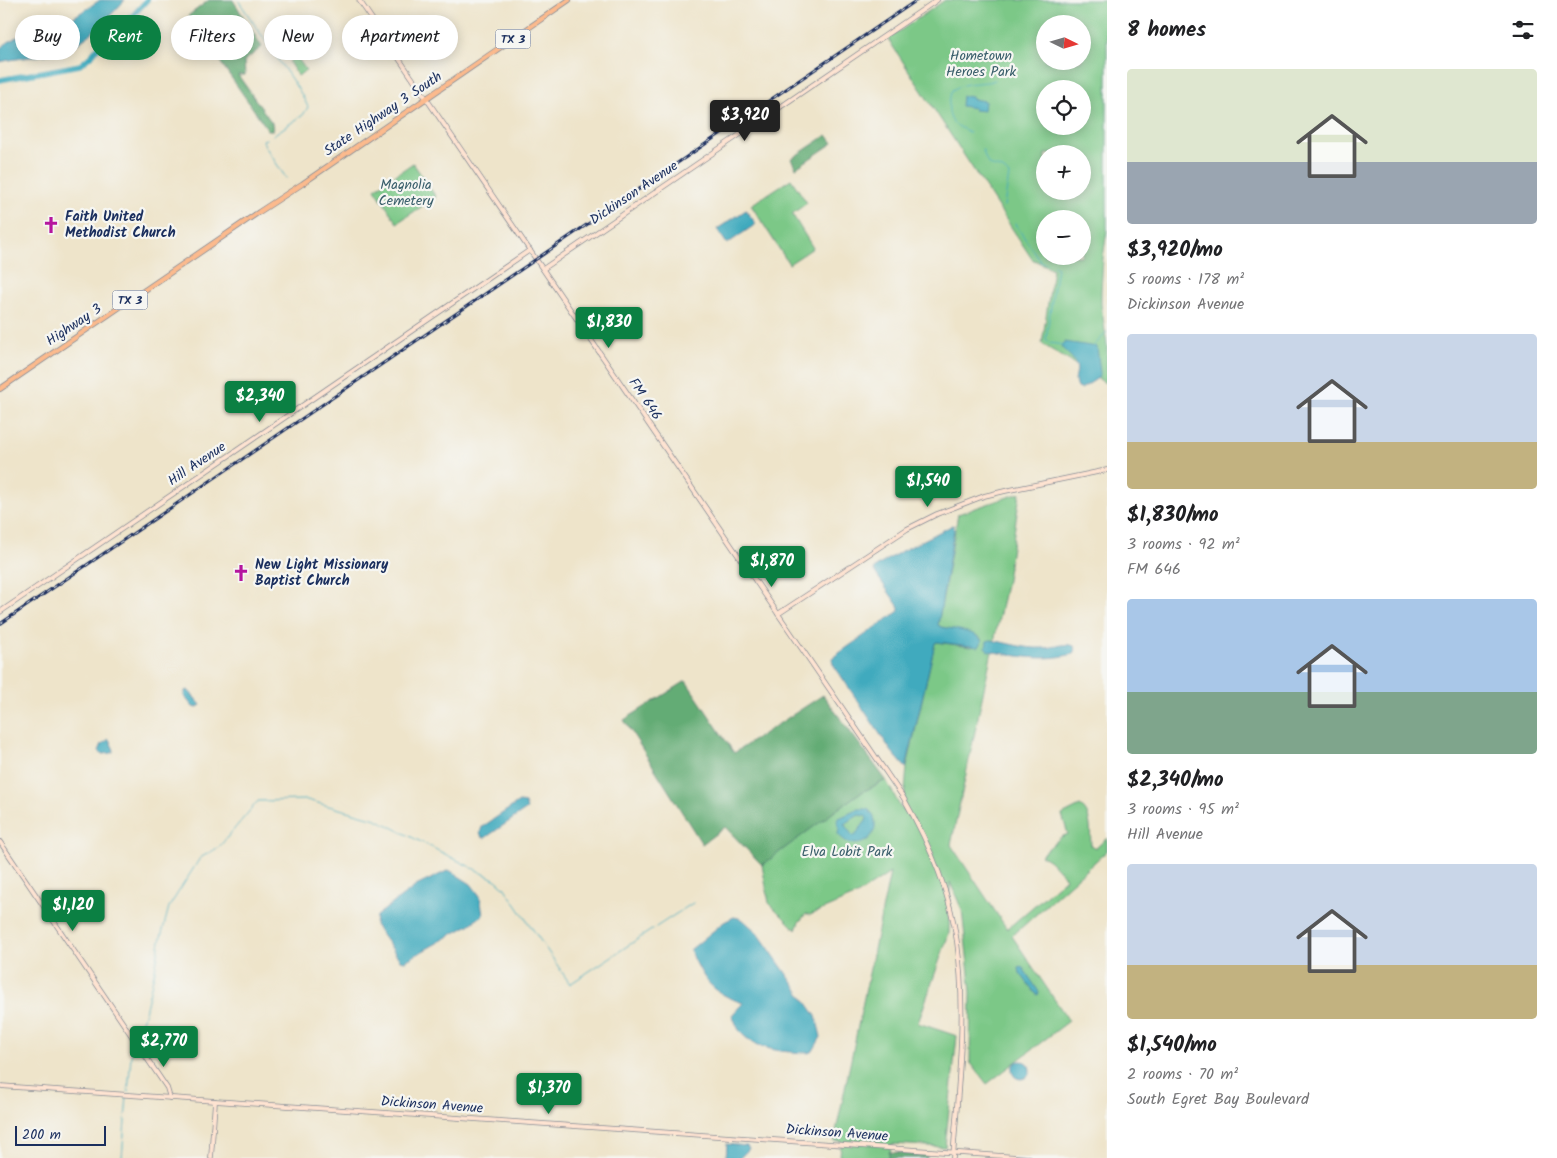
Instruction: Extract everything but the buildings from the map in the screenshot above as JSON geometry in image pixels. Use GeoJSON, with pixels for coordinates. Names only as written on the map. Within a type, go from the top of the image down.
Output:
{"type":"FeatureCollection","features":[{"type":"Feature","properties":{"kind":"main road","name":"FM 646"},"geometry":{"type":"LineString","coordinates":[[360,0],[903,797],[921,828],[936,864],[947,900],[957,940],[961,978],[962,1028],[953,1158]]}},
{"type":"Feature","properties":{"kind":"main road","name":"State Highway 3 South"},"geometry":{"type":"LineString","coordinates":[[259,212],[569,0]]}},
{"type":"Feature","properties":{"kind":"main road","name":"Dickinson Avenue"},"geometry":{"type":"LineString","coordinates":[[543,269],[937,0]]}},
{"type":"Feature","properties":{"kind":"main road","name":"Highway 3"},"geometry":{"type":"LineString","coordinates":[[0,389],[259,212]]}},
{"type":"Feature","properties":{"kind":"main road","name":"Hill Avenue"},"geometry":{"type":"LineString","coordinates":[[0,612],[530,250]]}},
{"type":"Feature","properties":{"kind":"main road"},"geometry":{"type":"LineString","coordinates":[[778,614],[907,529],[936,514],[984,496],[1107,470]]}},
{"type":"Feature","properties":{"kind":"main road"},"geometry":{"type":"LineString","coordinates":[[0,842],[168,1088],[170,1098]]}},
{"type":"Feature","properties":{"kind":"main road","name":"Dickinson Avenue"},"geometry":{"type":"LineString","coordinates":[[0,1086],[1030,1158]]}},
{"type":"Feature","properties":{"kind":"main road"},"geometry":{"type":"LineString","coordinates":[[210,1158],[215,1101]]}},
{"type":"Feature","properties":{"kind":"green space"},"geometry":{"type":"Polygon","coordinates":[[[209,0],[233,0],[242,15],[189,15],[209,0]]]}},
{"type":"Feature","properties":{"kind":"green space","name":"Hometown Heroes Park"},"geometry":{"type":"Polygon","coordinates":[[[945,0],[1107,0],[1107,230],[1103,258],[1101,304],[1107,345],[1107,384],[1042,344],[1053,269],[1045,265],[1091,265],[1091,210],[1036,210],[1036,261],[1032,259],[888,39],[945,0]]]}},
{"type":"Feature","properties":{"kind":"green space"},"geometry":{"type":"Polygon","coordinates":[[[254,34],[262,47],[254,53],[254,34]]]}},
{"type":"Feature","properties":{"kind":"green space"},"geometry":{"type":"Polygon","coordinates":[[[219,60],[245,60],[245,75],[238,75],[272,123],[273,130],[268,130],[219,60]]]}},
{"type":"Feature","properties":{"kind":"green space"},"geometry":{"type":"Polygon","coordinates":[[[299,60],[306,70],[298,76],[289,62],[299,60]]]}},
{"type":"Feature","properties":{"kind":"green space"},"geometry":{"type":"Polygon","coordinates":[[[827,135],[833,143],[796,168],[791,159],[827,135]]]}},
{"type":"Feature","properties":{"kind":"green space","name":"Magnolia Cemetery"},"geometry":{"type":"Polygon","coordinates":[[[413,163],[436,197],[397,223],[375,189],[413,163]]]}},
{"type":"Feature","properties":{"kind":"green space"},"geometry":{"type":"Polygon","coordinates":[[[791,179],[807,203],[792,214],[813,248],[789,264],[751,205],[791,179]]]}},
{"type":"Feature","properties":{"kind":"green space","name":"Elva Lobit Park"},"geometry":{"type":"Polygon","coordinates":[[[1020,493],[1007,580],[951,845],[1007,929],[1066,878],[1050,861],[1041,855],[1061,837],[1068,834],[1062,815],[1080,806],[1087,813],[1091,845],[1095,849],[1107,838],[1107,851],[1012,936],[1069,1021],[987,1084],[970,1062],[971,992],[962,910],[950,882],[949,933],[918,1023],[957,1036],[945,1147],[892,1144],[889,1158],[840,1158],[841,1141],[834,1141],[890,873],[857,895],[810,915],[806,914],[799,922],[796,930],[769,903],[762,865],[858,794],[886,780],[903,812],[907,767],[935,643],[970,647],[981,644],[982,641],[980,637],[938,625],[958,514],[1020,493]]]}},
{"type":"Feature","properties":{"kind":"green space"},"geometry":{"type":"Polygon","coordinates":[[[686,681],[734,753],[823,695],[886,780],[858,794],[762,865],[725,827],[702,844],[624,720],[686,681]]]}},
{"type":"Feature","properties":{"kind":"green space"},"geometry":{"type":"Polygon","coordinates":[[[889,1152],[927,1155],[927,1158],[889,1158],[889,1152]]]}},
{"type":"Feature","properties":{"kind":"water"},"geometry":{"type":"Polygon","coordinates":[[[100,0],[125,0],[111,15],[90,15],[90,34],[80,42],[80,15],[77,15],[100,0]]]}},
{"type":"Feature","properties":{"kind":"water"},"geometry":{"type":"Polygon","coordinates":[[[15,38],[15,59],[0,62],[0,48],[15,38]]]}},
{"type":"Feature","properties":{"kind":"water"},"geometry":{"type":"Polygon","coordinates":[[[962,96],[985,101],[984,111],[961,106],[962,96]]]}},
{"type":"Feature","properties":{"kind":"water"},"geometry":{"type":"Polygon","coordinates":[[[746,210],[756,224],[727,244],[717,229],[746,210]]]}},
{"type":"Feature","properties":{"kind":"water"},"geometry":{"type":"Polygon","coordinates":[[[1065,342],[1097,347],[1100,373],[1098,378],[1081,389],[1077,388],[1076,384],[1077,368],[1075,362],[1061,346],[1065,342]]]}},
{"type":"Feature","properties":{"kind":"water"},"geometry":{"type":"Polygon","coordinates":[[[953,525],[954,530],[938,625],[975,635],[982,641],[979,647],[935,643],[906,768],[892,752],[833,664],[832,658],[899,611],[899,607],[876,574],[874,570],[876,567],[900,552],[953,525]]]}},
{"type":"Feature","properties":{"kind":"water"},"geometry":{"type":"Polygon","coordinates":[[[991,640],[1036,648],[1071,645],[1075,649],[1073,654],[1051,658],[1010,655],[988,651],[986,647],[987,641],[991,640]]]}},
{"type":"Feature","properties":{"kind":"water"},"geometry":{"type":"Polygon","coordinates":[[[188,690],[201,705],[196,708],[193,707],[184,696],[185,691],[188,690]]]}},
{"type":"Feature","properties":{"kind":"water"},"geometry":{"type":"Polygon","coordinates":[[[109,739],[114,750],[112,753],[102,754],[99,751],[102,744],[109,739]]]}},
{"type":"Feature","properties":{"kind":"water"},"geometry":{"type":"Polygon","coordinates":[[[519,802],[525,803],[527,809],[485,838],[482,837],[480,833],[482,827],[519,802]]]}},
{"type":"Feature","properties":{"kind":"water"},"geometry":{"type":"Polygon","coordinates":[[[859,809],[868,809],[874,817],[873,833],[869,839],[862,843],[854,844],[846,841],[838,834],[839,827],[837,821],[839,818],[859,809]],[[859,815],[844,824],[853,836],[866,821],[867,818],[859,815]]]}},
{"type":"Feature","properties":{"kind":"water"},"geometry":{"type":"Polygon","coordinates":[[[449,870],[471,884],[480,896],[483,915],[469,925],[405,961],[400,960],[375,925],[376,916],[416,886],[449,870]]]}},
{"type":"Feature","properties":{"kind":"water"},"geometry":{"type":"Polygon","coordinates":[[[734,917],[742,919],[758,933],[816,1016],[821,1037],[813,1051],[808,1053],[790,1052],[755,1044],[741,1033],[732,1015],[743,1003],[715,989],[704,977],[690,950],[724,922],[734,917]]]}},
{"type":"Feature","properties":{"kind":"water"},"geometry":{"type":"Polygon","coordinates":[[[1021,967],[1039,992],[1038,995],[1020,973],[1019,968],[1021,967]]]}},
{"type":"Feature","properties":{"kind":"water"},"geometry":{"type":"Polygon","coordinates":[[[1021,1061],[1027,1064],[1030,1070],[1027,1076],[1021,1079],[1015,1076],[1012,1070],[1015,1064],[1021,1061]]]}},
{"type":"Feature","properties":{"kind":"water"},"geometry":{"type":"Polygon","coordinates":[[[727,1144],[747,1146],[749,1149],[740,1158],[726,1158],[727,1144]]]}},
{"type":"Feature","properties":{"kind":"waterway"},"geometry":{"type":"LineString","coordinates":[[0,80],[80,65],[100,45],[118,32],[147,0]]}},
{"type":"Feature","properties":{"kind":"waterway"},"geometry":{"type":"LineString","coordinates":[[238,0],[302,95],[308,107],[303,115],[273,135]]}},
{"type":"Feature","properties":{"kind":"waterway"},"geometry":{"type":"LineString","coordinates":[[963,85],[995,80]]}},
{"type":"Feature","properties":{"kind":"waterway"},"geometry":{"type":"LineString","coordinates":[[960,86],[952,90],[949,114],[955,124],[970,133]]}},
{"type":"Feature","properties":{"kind":"waterway"},"geometry":{"type":"LineString","coordinates":[[266,139],[263,140],[265,146],[286,178]]}},
{"type":"Feature","properties":{"kind":"waterway"},"geometry":{"type":"LineString","coordinates":[[983,150],[988,163],[1001,168],[1009,175],[1004,206]]}},
{"type":"Feature","properties":{"kind":"waterway"},"geometry":{"type":"LineString","coordinates":[[1015,224],[1036,255]]}},
{"type":"Feature","properties":{"kind":"waterway"},"geometry":{"type":"LineString","coordinates":[[1054,265],[1057,267],[1046,339],[1049,343],[1064,345]]}},
{"type":"Feature","properties":{"kind":"waterway"},"geometry":{"type":"LineString","coordinates":[[1093,347],[1107,332]]}},
{"type":"Feature","properties":{"kind":"waterway"},"geometry":{"type":"LineString","coordinates":[[136,1038],[145,1012],[169,907],[200,858],[219,847],[258,801],[307,800],[376,819],[496,880],[504,887],[570,984],[653,929]]}},
{"type":"Feature","properties":{"kind":"waterway"},"geometry":{"type":"LineString","coordinates":[[656,927],[693,903]]}},
{"type":"Feature","properties":{"kind":"waterway"},"geometry":{"type":"LineString","coordinates":[[128,1092],[131,1056],[135,1042]]}},
{"type":"Feature","properties":{"kind":"waterway"},"geometry":{"type":"LineString","coordinates":[[122,1158],[127,1096]]}},
{"type":"Feature","properties":{"kind":"railway"},"geometry":{"type":"LineString","coordinates":[[0,624],[917,0]]}},
{"type":"Feature","properties":{"kind":"place","name":"Faith United Methodist Church"},"geometry":{"type":"Point","coordinates":[51,225]}},
{"type":"Feature","properties":{"kind":"place","name":"New Light Missionary Baptist Church"},"geometry":{"type":"Point","coordinates":[241,573]}}]}
